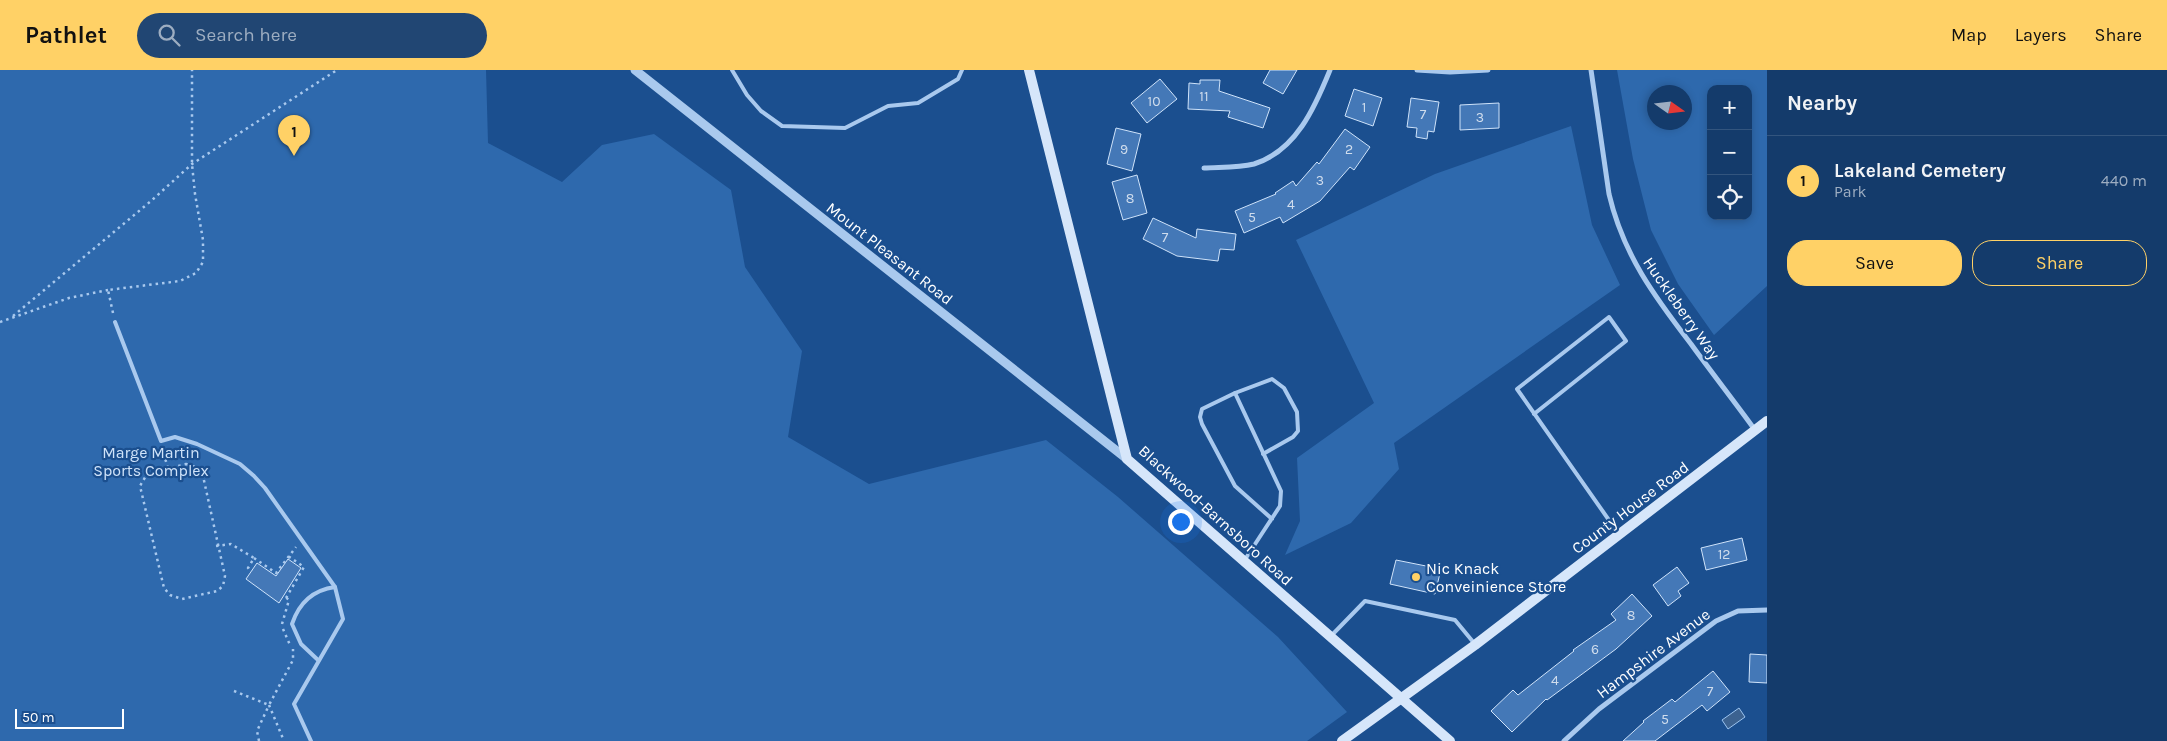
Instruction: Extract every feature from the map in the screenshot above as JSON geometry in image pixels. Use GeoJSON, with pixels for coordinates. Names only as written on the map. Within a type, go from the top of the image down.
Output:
{"type":"FeatureCollection","features":[{"type":"Feature","properties":{"kind":"main road","name":"Blackwood-Barnsboro Road"},"geometry":{"type":"LineString","coordinates":[[1029,70],[1127,459],[1450,741]]}},
{"type":"Feature","properties":{"kind":"main road","name":"County House Road"},"geometry":{"type":"LineString","coordinates":[[1342,741],[1475,645],[1767,421]]}},
{"type":"Feature","properties":{"kind":"street","name":"Mount Pleasant Road"},"geometry":{"type":"LineString","coordinates":[[635,70],[1127,459]]}},
{"type":"Feature","properties":{"kind":"street"},"geometry":{"type":"LineString","coordinates":[[1204,168],[1254,164],[1267,159],[1281,149],[1306,121],[1318,100],[1330,70]]}},
{"type":"Feature","properties":{"kind":"street"},"geometry":{"type":"LineString","coordinates":[[1417,70],[1450,72],[1488,70]]}},
{"type":"Feature","properties":{"kind":"street","name":"Huckleberry Way"},"geometry":{"type":"LineString","coordinates":[[1591,70],[1609,194],[1614,213],[1633,261],[1664,309],[1756,430]]}},
{"type":"Feature","properties":{"kind":"street","name":"Hampshire Avenue"},"geometry":{"type":"LineString","coordinates":[[1564,741],[1599,709],[1716,621],[1738,611],[1767,610]]}},
{"type":"Feature","properties":{"kind":"lane"},"geometry":{"type":"LineString","coordinates":[[732,70],[747,95],[761,111],[782,126],[845,128],[888,106],[918,103],[958,79],[962,70]]}},
{"type":"Feature","properties":{"kind":"lane"},"geometry":{"type":"LineString","coordinates":[[1534,414],[1626,341],[1609,317],[1517,389],[1534,414],[1619,535]]}},
{"type":"Feature","properties":{"kind":"lane"},"geometry":{"type":"LineString","coordinates":[[115,322],[161,441],[175,437],[204,447],[240,464],[265,488],[335,587],[343,619],[294,704],[310,741]]}},
{"type":"Feature","properties":{"kind":"lane"},"geometry":{"type":"LineString","coordinates":[[1263,454],[1293,437],[1298,431],[1297,412],[1284,388],[1272,379],[1202,409],[1200,417],[1202,424],[1235,486],[1272,519]]}},
{"type":"Feature","properties":{"kind":"lane"},"geometry":{"type":"LineString","coordinates":[[1235,394],[1282,491],[1280,506],[1244,561]]}},
{"type":"Feature","properties":{"kind":"lane"},"geometry":{"type":"LineString","coordinates":[[318,660],[301,644],[292,624],[296,613],[307,600],[320,589],[335,587]]}},
{"type":"Feature","properties":{"kind":"lane"},"geometry":{"type":"LineString","coordinates":[[1330,636],[1365,601],[1455,620],[1475,645]]}},
{"type":"Feature","properties":{"kind":"path"},"geometry":{"type":"LineString","coordinates":[[0,322],[69,298],[108,290],[180,281],[190,277],[200,269],[204,254],[194,194],[192,164],[192,70]]}},
{"type":"Feature","properties":{"kind":"path"},"geometry":{"type":"LineString","coordinates":[[13,316],[151,201],[192,164],[337,70]]}},
{"type":"Feature","properties":{"kind":"path"},"geometry":{"type":"LineString","coordinates":[[108,290],[115,322]]}},
{"type":"Feature","properties":{"kind":"path"},"geometry":{"type":"LineString","coordinates":[[168,468],[164,455],[187,451]]}},
{"type":"Feature","properties":{"kind":"path"},"geometry":{"type":"LineString","coordinates":[[186,464],[200,470],[206,484],[218,546],[225,569],[225,582],[223,586],[217,591],[182,599],[175,598],[167,593],[140,486],[144,477],[147,474],[186,464]]}},
{"type":"Feature","properties":{"kind":"path"},"geometry":{"type":"LineString","coordinates":[[218,546],[231,544],[276,573],[296,546],[291,539]]}},
{"type":"Feature","properties":{"kind":"path"},"geometry":{"type":"LineString","coordinates":[[259,741],[257,731],[294,656],[282,627],[282,620],[288,600],[285,597],[304,567],[288,556]]}},
{"type":"Feature","properties":{"kind":"path"},"geometry":{"type":"LineString","coordinates":[[252,571],[248,568],[254,558]]}},
{"type":"Feature","properties":{"kind":"path"},"geometry":{"type":"LineString","coordinates":[[234,691],[269,705],[284,741]]}},
{"type":"Feature","properties":{"kind":"green space","name":"Marge Martin Sports Complex"},"geometry":{"type":"Polygon","coordinates":[[[0,70],[486,70],[488,143],[562,182],[602,145],[654,134],[731,190],[745,267],[802,351],[788,437],[869,484],[1046,440],[1118,497],[1278,637],[1347,712],[1307,741],[0,741],[0,70]]]}},
{"type":"Feature","properties":{"kind":"green space"},"geometry":{"type":"Polygon","coordinates":[[[1617,70],[1767,70],[1767,286],[1714,335],[1678,284],[1651,230],[1633,159],[1617,70]]]}},
{"type":"Feature","properties":{"kind":"green space"},"geometry":{"type":"Polygon","coordinates":[[[1571,126],[1592,225],[1620,285],[1394,443],[1399,469],[1351,523],[1285,555],[1300,521],[1297,458],[1374,403],[1296,240],[1435,174],[1571,126]]]}},
{"type":"Feature","properties":{"kind":"shaded area"},"geometry":{"type":"Polygon","coordinates":[[[1739,708],[1745,717],[1728,729],[1722,720],[1739,708]]]}},
{"type":"Feature","properties":{"kind":"building"},"geometry":{"type":"Polygon","coordinates":[[[1270,70],[1297,70],[1283,94],[1263,83],[1270,70]]]}},
{"type":"Feature","properties":{"kind":"building"},"geometry":{"type":"Polygon","coordinates":[[[1160,79],[1177,99],[1147,123],[1131,103],[1160,79]]]}},
{"type":"Feature","properties":{"kind":"building"},"geometry":{"type":"Polygon","coordinates":[[[1200,80],[1220,80],[1219,91],[1270,108],[1263,128],[1228,117],[1230,111],[1188,109],[1189,83],[1200,84],[1200,80]]]}},
{"type":"Feature","properties":{"kind":"building"},"geometry":{"type":"Polygon","coordinates":[[[1354,89],[1382,98],[1373,126],[1345,116],[1354,89]]]}},
{"type":"Feature","properties":{"kind":"building"},"geometry":{"type":"Polygon","coordinates":[[[1411,98],[1439,102],[1434,132],[1428,131],[1427,139],[1416,137],[1417,128],[1407,127],[1411,98]]]}},
{"type":"Feature","properties":{"kind":"building"},"geometry":{"type":"Polygon","coordinates":[[[1499,103],[1499,128],[1460,130],[1460,105],[1499,103]]]}},
{"type":"Feature","properties":{"kind":"building"},"geometry":{"type":"Polygon","coordinates":[[[1116,128],[1141,134],[1132,171],[1107,164],[1116,128]]]}},
{"type":"Feature","properties":{"kind":"building"},"geometry":{"type":"Polygon","coordinates":[[[1345,129],[1370,147],[1354,170],[1350,167],[1320,201],[1283,223],[1280,217],[1244,233],[1235,211],[1276,194],[1293,181],[1296,186],[1317,162],[1319,164],[1345,129]]]}},
{"type":"Feature","properties":{"kind":"building"},"geometry":{"type":"Polygon","coordinates":[[[1137,175],[1147,213],[1123,220],[1112,182],[1137,175]]]}},
{"type":"Feature","properties":{"kind":"building"},"geometry":{"type":"Polygon","coordinates":[[[1153,218],[1196,238],[1197,229],[1236,234],[1234,250],[1220,249],[1218,261],[1177,256],[1143,239],[1153,218]]]}},
{"type":"Feature","properties":{"kind":"building"},"geometry":{"type":"Polygon","coordinates":[[[1742,538],[1747,560],[1706,570],[1701,548],[1742,538]]]}},
{"type":"Feature","properties":{"kind":"building"},"geometry":{"type":"Polygon","coordinates":[[[288,559],[301,568],[279,603],[246,579],[257,563],[276,576],[288,559]]]}},
{"type":"Feature","properties":{"kind":"building","name":"Nic Knack Conveinience Store"},"geometry":{"type":"Polygon","coordinates":[[[1396,560],[1441,569],[1435,594],[1390,584],[1396,560]]]}},
{"type":"Feature","properties":{"kind":"building"},"geometry":{"type":"Polygon","coordinates":[[[1677,567],[1689,583],[1678,591],[1681,596],[1668,606],[1653,585],[1677,567]]]}},
{"type":"Feature","properties":{"kind":"building"},"geometry":{"type":"Polygon","coordinates":[[[1632,594],[1652,616],[1616,649],[1546,699],[1512,732],[1491,711],[1513,690],[1518,695],[1573,650],[1616,620],[1611,614],[1632,594]]]}},
{"type":"Feature","properties":{"kind":"building"},"geometry":{"type":"Polygon","coordinates":[[[1750,654],[1767,655],[1767,683],[1749,682],[1750,654]]]}},
{"type":"Feature","properties":{"kind":"building"},"geometry":{"type":"Polygon","coordinates":[[[1713,671],[1730,692],[1707,711],[1702,705],[1655,741],[1623,741],[1643,721],[1672,699],[1675,702],[1713,671]]]}},
{"type":"Feature","properties":{"kind":"place","name":"Lakeland Cemetery"},"geometry":{"type":"Point","coordinates":[294,156]}},
{"type":"Feature","properties":{"kind":"place","name":"Nic Knack Conveinience Store"},"geometry":{"type":"Point","coordinates":[1416,577]}}]}
